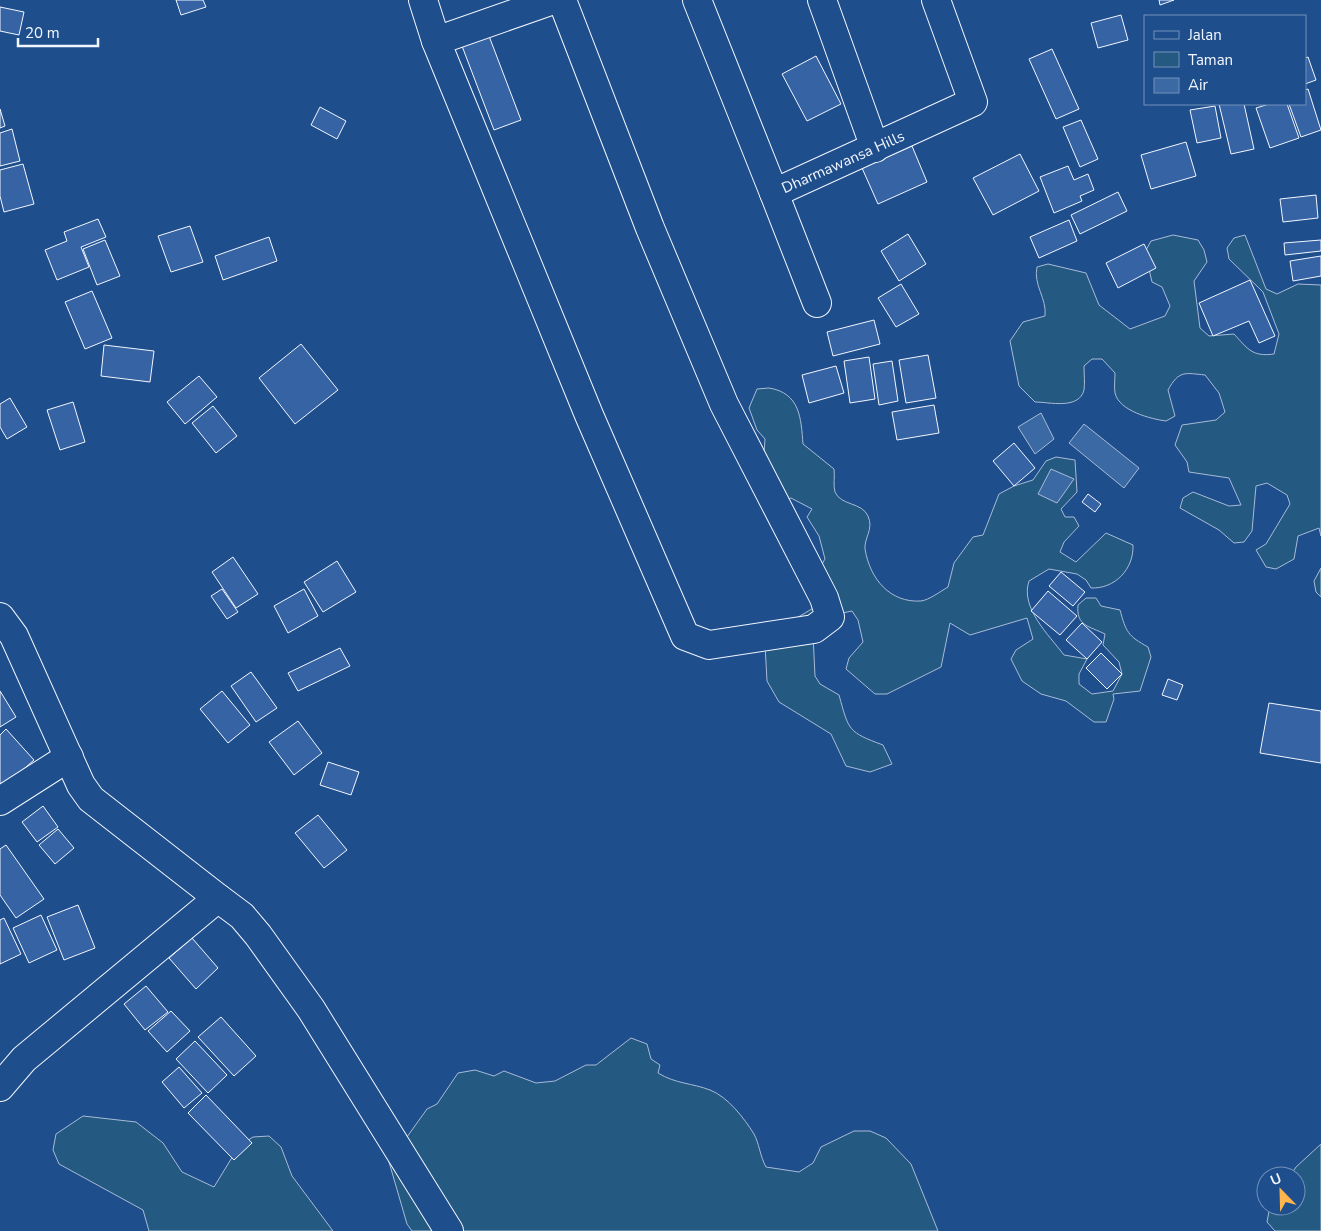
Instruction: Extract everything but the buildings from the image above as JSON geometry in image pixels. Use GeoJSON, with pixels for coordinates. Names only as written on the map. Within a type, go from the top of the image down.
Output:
{"type":"FeatureCollection","features":[{"type":"Feature","properties":{"kind":"street"},"geometry":{"type":"LineString","coordinates":[[423,0],[436,41],[574,378],[685,636],[709,645],[814,629],[830,616],[824,598],[724,404],[650,228],[562,0]]}},
{"type":"Feature","properties":{"kind":"street"},"geometry":{"type":"LineString","coordinates":[[436,41],[554,0]]}},
{"type":"Feature","properties":{"kind":"street","name":"Dharmawansa Hills"},"geometry":{"type":"LineString","coordinates":[[697,0],[774,193],[973,102],[936,0]]}},
{"type":"Feature","properties":{"kind":"street"},"geometry":{"type":"LineString","coordinates":[[822,0],[874,148]]}},
{"type":"Feature","properties":{"kind":"street"},"geometry":{"type":"LineString","coordinates":[[774,193],[818,303]]}},
{"type":"Feature","properties":{"kind":"street"},"geometry":{"type":"LineString","coordinates":[[0,617],[14,636],[81,785],[91,799],[242,916],[258,935],[311,1009],[449,1231]]}},
{"type":"Feature","properties":{"kind":"street"},"geometry":{"type":"LineString","coordinates":[[0,801],[69,758]]}},
{"type":"Feature","properties":{"kind":"street"},"geometry":{"type":"LineString","coordinates":[[0,1087],[24,1059],[218,898]]}},
{"type":"Feature","properties":{"kind":"green space"},"geometry":{"type":"Polygon","coordinates":[[[1173,235],[1198,240],[1204,250],[1207,262],[1194,281],[1200,328],[1209,336],[1234,334],[1247,348],[1255,353],[1274,354],[1279,334],[1263,292],[1229,259],[1227,248],[1234,238],[1245,235],[1266,289],[1277,294],[1298,284],[1321,285],[1321,536],[1319,528],[1298,536],[1294,559],[1276,569],[1266,567],[1256,550],[1266,544],[1290,504],[1287,495],[1267,483],[1256,486],[1252,531],[1244,542],[1234,543],[1219,530],[1180,508],[1183,498],[1193,492],[1229,506],[1241,505],[1229,478],[1189,472],[1187,462],[1175,445],[1182,425],[1216,420],[1225,412],[1219,393],[1205,375],[1183,374],[1176,379],[1168,390],[1175,416],[1166,421],[1144,416],[1123,405],[1115,393],[1115,373],[1102,359],[1092,359],[1084,366],[1084,390],[1081,396],[1070,403],[1035,402],[1019,386],[1010,341],[1023,322],[1045,316],[1044,303],[1036,274],[1037,267],[1048,264],[1086,273],[1099,305],[1130,329],[1165,316],[1170,306],[1162,287],[1152,282],[1145,252],[1151,241],[1173,235]]]}},
{"type":"Feature","properties":{"kind":"green space"},"geometry":{"type":"Polygon","coordinates":[[[769,388],[787,395],[793,401],[800,416],[803,444],[834,469],[834,490],[838,496],[842,500],[861,508],[868,516],[870,525],[865,549],[877,579],[891,593],[910,601],[924,600],[948,587],[954,563],[973,537],[983,535],[999,494],[1014,486],[1033,480],[1046,461],[1056,457],[1075,460],[1077,492],[1061,509],[1065,517],[1074,517],[1079,526],[1064,542],[1060,552],[1076,562],[1106,533],[1133,545],[1130,562],[1121,576],[1115,581],[1108,585],[1091,588],[1086,580],[1077,574],[1049,569],[1029,581],[1027,591],[1029,601],[1038,621],[1064,655],[1087,659],[1079,674],[1079,684],[1092,694],[1113,691],[1122,674],[1119,662],[1103,645],[1105,634],[1081,621],[1078,605],[1086,598],[1096,598],[1101,606],[1120,610],[1129,633],[1148,647],[1151,657],[1140,691],[1113,694],[1114,699],[1106,722],[1094,722],[1066,701],[1041,694],[1022,681],[1011,659],[1016,650],[1033,639],[1027,618],[970,635],[950,623],[941,667],[887,694],[875,694],[846,669],[849,658],[863,642],[858,620],[852,611],[828,616],[813,635],[815,676],[820,684],[839,695],[845,716],[852,729],[863,737],[883,745],[892,764],[870,772],[846,766],[831,734],[779,702],[767,681],[765,645],[770,634],[815,607],[826,589],[822,564],[825,559],[819,536],[807,517],[812,509],[791,498],[768,505],[761,496],[765,439],[757,430],[749,408],[757,389],[769,388]]]}},
{"type":"Feature","properties":{"kind":"green space"},"geometry":{"type":"Polygon","coordinates":[[[1321,568],[1321,597],[1316,592],[1314,581],[1321,568]]]}},
{"type":"Feature","properties":{"kind":"green space"},"geometry":{"type":"Polygon","coordinates":[[[631,1038],[647,1044],[651,1059],[660,1065],[658,1073],[671,1079],[710,1090],[729,1103],[754,1134],[766,1167],[799,1172],[813,1163],[821,1147],[854,1131],[870,1131],[886,1138],[911,1164],[938,1231],[412,1231],[407,1224],[389,1162],[427,1109],[437,1104],[458,1073],[475,1070],[494,1076],[504,1071],[536,1083],[555,1081],[586,1065],[596,1065],[631,1038]]]}},
{"type":"Feature","properties":{"kind":"green space"},"geometry":{"type":"Polygon","coordinates":[[[83,1116],[136,1122],[163,1143],[182,1172],[214,1187],[239,1146],[253,1137],[269,1136],[281,1147],[292,1176],[333,1231],[149,1231],[143,1210],[59,1164],[53,1150],[56,1134],[83,1116]]]}},
{"type":"Feature","properties":{"kind":"green space"},"geometry":{"type":"Polygon","coordinates":[[[1321,1144],[1321,1231],[1275,1231],[1267,1222],[1268,1216],[1306,1216],[1306,1166],[1297,1166],[1321,1144]]]}},
{"type":"Feature","properties":{"kind":"water"},"geometry":{"type":"Polygon","coordinates":[[[1041,413],[1054,439],[1035,454],[1018,427],[1041,413]]]}},
{"type":"Feature","properties":{"kind":"water"},"geometry":{"type":"Polygon","coordinates":[[[1084,424],[1139,468],[1124,488],[1069,443],[1084,424]]]}},
{"type":"Feature","properties":{"kind":"water"},"geometry":{"type":"Polygon","coordinates":[[[1051,469],[1074,479],[1057,503],[1038,494],[1051,469]]]}}]}
